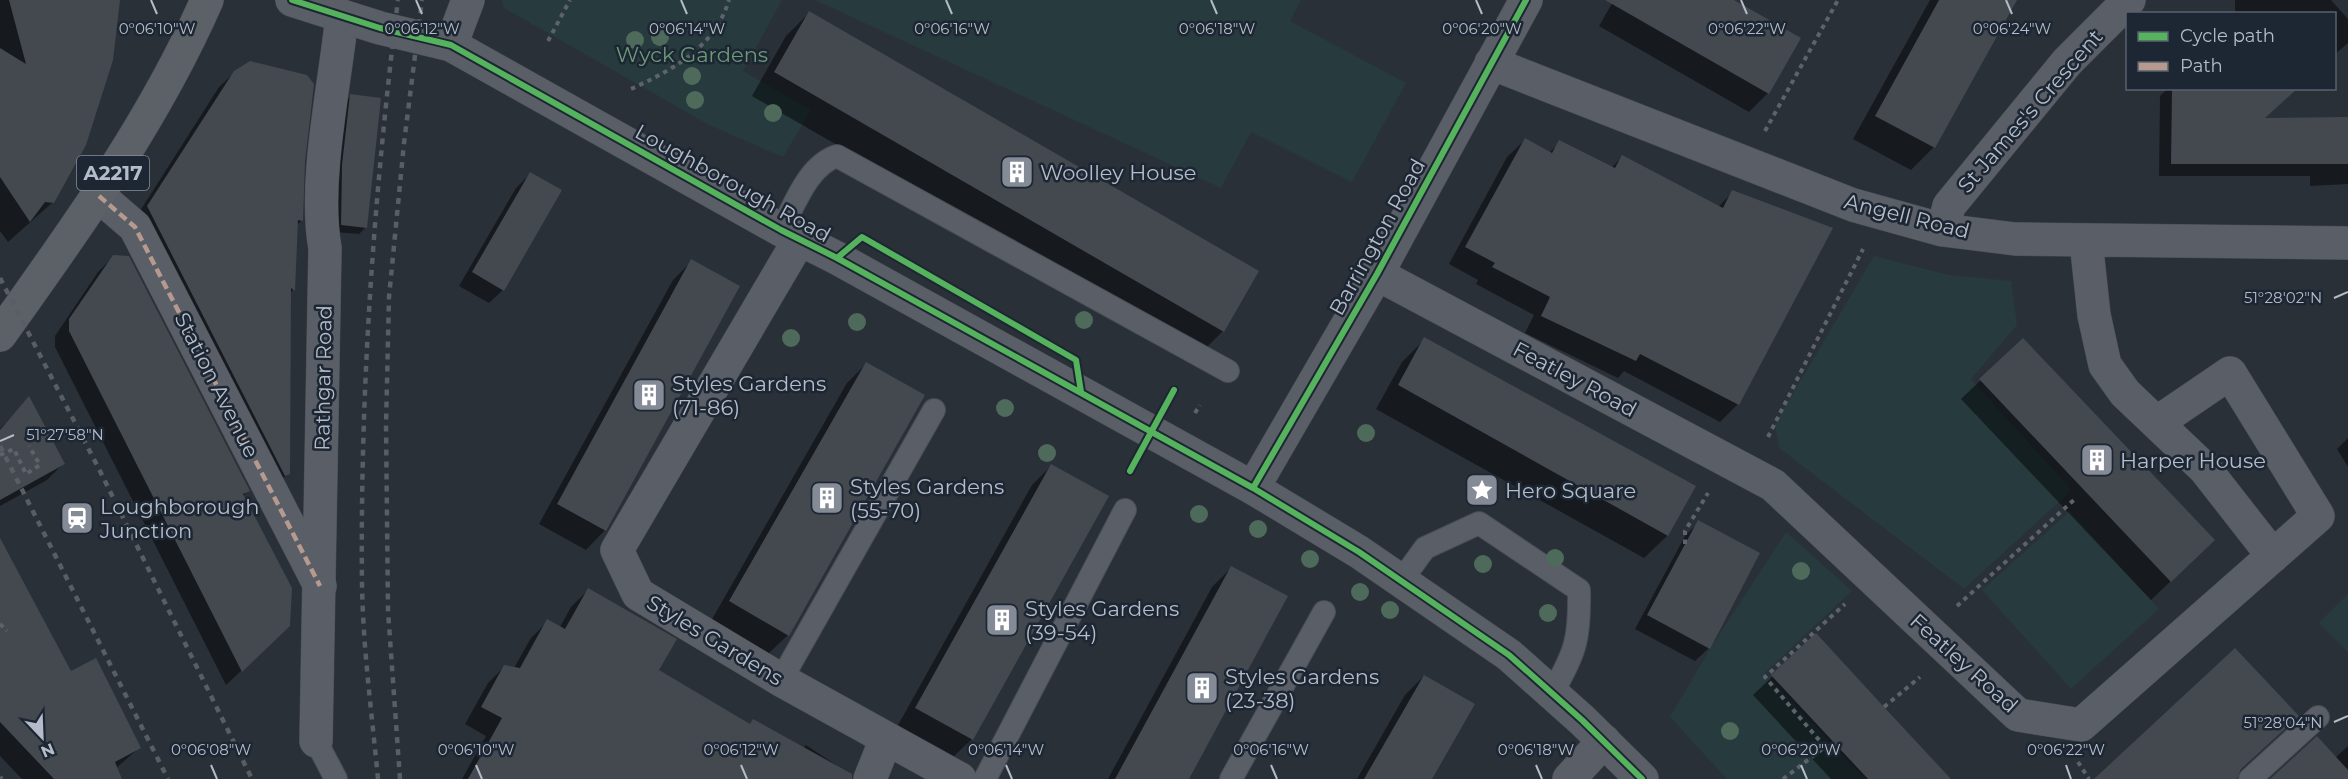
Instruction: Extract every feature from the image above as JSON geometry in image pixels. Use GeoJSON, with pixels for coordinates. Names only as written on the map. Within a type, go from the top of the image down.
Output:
{"type":"FeatureCollection","features":[{"type":"Feature","properties":{"kind":"main road","name":"A2217"},"geometry":{"type":"LineString","coordinates":[[0,335],[99,196],[185,50],[207,0]]}},
{"type":"Feature","properties":{"kind":"street","name":"Loughborough Road"},"geometry":{"type":"LineString","coordinates":[[292,0],[451,45],[790,235],[857,269],[1254,488],[1359,552],[1509,655],[1604,741],[1642,779]]}},
{"type":"Feature","properties":{"kind":"street"},"geometry":{"type":"LineString","coordinates":[[451,45],[468,0]]}},
{"type":"Feature","properties":{"kind":"street","name":"St James's Crescent"},"geometry":{"type":"LineString","coordinates":[[1943,230],[1949,206],[2067,62],[2129,0]]}},
{"type":"Feature","properties":{"kind":"street","name":"Barrington Road"},"geometry":{"type":"LineString","coordinates":[[1254,488],[1377,274],[1524,1]]}},
{"type":"Feature","properties":{"kind":"street","name":"Rathgar Road"},"geometry":{"type":"LineString","coordinates":[[316,741],[325,248],[321,229],[326,144],[342,16]]}},
{"type":"Feature","properties":{"kind":"street","name":"Angell Road"},"geometry":{"type":"LineString","coordinates":[[1491,63],[1853,205],[1943,230],[2015,239],[2348,243]]}},
{"type":"Feature","properties":{"kind":"street","name":"Station Avenue"},"geometry":{"type":"LineString","coordinates":[[99,196],[135,226],[320,586]]}},
{"type":"Feature","properties":{"kind":"street","name":"Styles Gardens"},"geometry":{"type":"LineString","coordinates":[[790,235],[617,550],[638,594],[781,680],[960,779]]}},
{"type":"Feature","properties":{"kind":"street"},"geometry":{"type":"LineString","coordinates":[[2086,241],[2094,315],[2105,364],[2125,393],[2205,469],[2273,556]]}},
{"type":"Feature","properties":{"kind":"street","name":"Featley Road"},"geometry":{"type":"LineString","coordinates":[[1377,274],[1773,485],[2018,715],[2081,725],[2318,516],[2230,373],[2158,422]]}},
{"type":"Feature","properties":{"kind":"street"},"geometry":{"type":"LineString","coordinates":[[870,779],[886,739]]}},
{"type":"Feature","properties":{"kind":"street"},"geometry":{"type":"LineString","coordinates":[[1569,779],[1604,741]]}},
{"type":"Feature","properties":{"kind":"lane"},"geometry":{"type":"LineString","coordinates":[[790,235],[806,185],[824,160],[837,156],[1228,371]]}},
{"type":"Feature","properties":{"kind":"lane"},"geometry":{"type":"LineString","coordinates":[[781,680],[934,410]]}},
{"type":"Feature","properties":{"kind":"lane"},"geometry":{"type":"LineString","coordinates":[[986,779],[1125,510]]}},
{"type":"Feature","properties":{"kind":"lane"},"geometry":{"type":"LineString","coordinates":[[1401,581],[1425,548],[1479,523],[1579,590],[1580,625],[1576,647],[1552,693]]}},
{"type":"Feature","properties":{"kind":"lane"},"geometry":{"type":"LineString","coordinates":[[1231,779],[1324,612]]}},
{"type":"Feature","properties":{"kind":"lane"},"geometry":{"type":"LineString","coordinates":[[2250,779],[2318,717]]}},
{"type":"Feature","properties":{"kind":"lane"},"geometry":{"type":"LineString","coordinates":[[316,741],[336,779]]}},
{"type":"Feature","properties":{"kind":"path"},"geometry":{"type":"LineString","coordinates":[[548,41],[570,0]]}},
{"type":"Feature","properties":{"kind":"path"},"geometry":{"type":"LineString","coordinates":[[631,89],[659,76],[691,55],[722,22],[729,0]]}},
{"type":"Feature","properties":{"kind":"path"},"geometry":{"type":"LineString","coordinates":[[1748,163],[1838,0]]}},
{"type":"Feature","properties":{"kind":"path"},"geometry":{"type":"LineString","coordinates":[[1685,544],[1685,531],[1738,467],[1881,213]]}},
{"type":"Feature","properties":{"kind":"path"},"geometry":{"type":"LineString","coordinates":[[0,455],[14,449],[27,474],[40,465],[29,446]]}},
{"type":"Feature","properties":{"kind":"path"},"geometry":{"type":"LineString","coordinates":[[1884,707],[1940,642],[2076,498]]}},
{"type":"Feature","properties":{"kind":"path"},"geometry":{"type":"LineString","coordinates":[[1825,747],[1765,677],[1872,579]]}},
{"type":"Feature","properties":{"kind":"path"},"geometry":{"type":"LineString","coordinates":[[0,624],[7,631]]}},
{"type":"Feature","properties":{"kind":"path"},"geometry":{"type":"LineString","coordinates":[[1783,779],[1825,747],[1836,745]]}},
{"type":"Feature","properties":{"kind":"green space","name":"Wyck Gardens"},"geometry":{"type":"Polygon","coordinates":[[[502,0],[782,0],[743,71],[811,110],[783,157],[709,125],[504,8],[502,0]]]}},
{"type":"Feature","properties":{"kind":"green space"},"geometry":{"type":"Polygon","coordinates":[[[815,0],[1301,0],[1290,21],[1406,83],[1352,182],[1251,132],[1221,188],[815,0]]]}},
{"type":"Feature","properties":{"kind":"green space"},"geometry":{"type":"Polygon","coordinates":[[[1874,256],[1949,275],[2011,281],[2017,325],[1971,379],[2072,490],[1964,589],[1779,448],[1775,424],[1874,256]]]}},
{"type":"Feature","properties":{"kind":"green space"},"geometry":{"type":"Polygon","coordinates":[[[2070,511],[2159,609],[2071,689],[1982,590],[2070,511]]]}},
{"type":"Feature","properties":{"kind":"green space"},"geometry":{"type":"Polygon","coordinates":[[[1786,532],[1852,591],[1765,673],[1865,779],[1727,779],[1670,717],[1710,649],[1786,532]]]}},
{"type":"Feature","properties":{"kind":"green space"},"geometry":{"type":"Polygon","coordinates":[[[2348,594],[2348,652],[2319,623],[2348,594]]]}},
{"type":"Feature","properties":{"kind":"building"},"geometry":{"type":"Polygon","coordinates":[[[9,0],[120,0],[113,60],[86,145],[54,203],[45,202],[30,222],[0,177],[0,48],[26,64],[9,0]]]}},
{"type":"Feature","properties":{"kind":"building"},"geometry":{"type":"Polygon","coordinates":[[[1605,0],[1734,0],[1801,38],[1769,94],[1605,0]]]}},
{"type":"Feature","properties":{"kind":"building"},"geometry":{"type":"Polygon","coordinates":[[[1939,0],[2017,0],[1935,148],[1875,116],[1939,0]]]}},
{"type":"Feature","properties":{"kind":"building","name":"Woolley House"},"geometry":{"type":"Polygon","coordinates":[[[809,11],[1259,271],[1224,332],[774,72],[809,11]]]}},
{"type":"Feature","properties":{"kind":"building"},"geometry":{"type":"Polygon","coordinates":[[[250,61],[307,75],[314,84],[305,162],[303,221],[298,220],[295,291],[291,288],[290,474],[285,476],[147,206],[234,71],[250,61]]]}},
{"type":"Feature","properties":{"kind":"building"},"geometry":{"type":"Polygon","coordinates":[[[2172,90],[2296,90],[2265,118],[2348,117],[2348,164],[2171,164],[2172,90]]]}},
{"type":"Feature","properties":{"kind":"building"},"geometry":{"type":"Polygon","coordinates":[[[350,94],[381,98],[367,228],[341,225],[342,165],[350,94]]]}},
{"type":"Feature","properties":{"kind":"building"},"geometry":{"type":"Polygon","coordinates":[[[1525,138],[1552,153],[1559,140],[1615,168],[1622,155],[1723,208],[1732,190],[1833,228],[1739,405],[1640,354],[1636,361],[1541,316],[1550,297],[1492,267],[1495,263],[1465,247],[1525,138]]]}},
{"type":"Feature","properties":{"kind":"building"},"geometry":{"type":"Polygon","coordinates":[[[530,172],[562,190],[504,291],[472,272],[530,172]]]}},
{"type":"Feature","properties":{"kind":"building"},"geometry":{"type":"Polygon","coordinates":[[[113,255],[129,256],[250,491],[243,494],[292,588],[290,626],[242,672],[69,331],[69,319],[113,255]]]}},
{"type":"Feature","properties":{"kind":"building","name":"Styles Gardens (71-86)"},"geometry":{"type":"Polygon","coordinates":[[[691,259],[740,286],[606,531],[557,504],[691,259]]]}},
{"type":"Feature","properties":{"kind":"building"},"geometry":{"type":"Polygon","coordinates":[[[1424,337],[1696,486],[1668,536],[1398,385],[1424,337]]]}},
{"type":"Feature","properties":{"kind":"building","name":"Harper House"},"geometry":{"type":"Polygon","coordinates":[[[2023,338],[2215,540],[2171,582],[1979,379],[2023,338]]]}},
{"type":"Feature","properties":{"kind":"building","name":"Styles Gardens (55-70)"},"geometry":{"type":"Polygon","coordinates":[[[866,362],[925,395],[789,636],[729,601],[866,362]]]}},
{"type":"Feature","properties":{"kind":"building"},"geometry":{"type":"Polygon","coordinates":[[[29,396],[65,464],[0,500],[0,430],[29,396]]]}},
{"type":"Feature","properties":{"kind":"building","name":"Styles Gardens (39-54)"},"geometry":{"type":"Polygon","coordinates":[[[1051,464],[1109,496],[973,740],[915,708],[1051,464]]]}},
{"type":"Feature","properties":{"kind":"building"},"geometry":{"type":"Polygon","coordinates":[[[1698,520],[1760,553],[1710,649],[1647,615],[1698,520]]]}},
{"type":"Feature","properties":{"kind":"building"},"geometry":{"type":"Polygon","coordinates":[[[0,538],[71,671],[96,658],[141,748],[115,762],[122,779],[54,779],[0,722],[0,538]]]}},
{"type":"Feature","properties":{"kind":"building","name":"Styles Gardens (23-38)"},"geometry":{"type":"Polygon","coordinates":[[[1231,566],[1288,596],[1189,779],[1115,779],[1231,566]]]}},
{"type":"Feature","properties":{"kind":"building"},"geometry":{"type":"Polygon","coordinates":[[[588,588],[677,639],[659,670],[750,724],[753,719],[852,774],[852,779],[468,779],[502,718],[481,707],[504,665],[520,668],[547,619],[565,629],[588,588]]]}},
{"type":"Feature","properties":{"kind":"building"},"geometry":{"type":"Polygon","coordinates":[[[1816,633],[1951,779],[1868,779],[1771,675],[1816,633]]]}},
{"type":"Feature","properties":{"kind":"building"},"geometry":{"type":"Polygon","coordinates":[[[2235,648],[2299,716],[2241,769],[2237,779],[2094,779],[2235,648]]]}},
{"type":"Feature","properties":{"kind":"building"},"geometry":{"type":"Polygon","coordinates":[[[1424,675],[1475,704],[1432,779],[1364,779],[1424,675]]]}},
{"type":"Feature","properties":{"kind":"building"},"geometry":{"type":"Polygon","coordinates":[[[2317,736],[2348,770],[2348,779],[2270,779],[2317,736]]]}},
{"type":"Feature","properties":{"kind":"railway"},"geometry":{"type":"LineString","coordinates":[[378,779],[363,608],[363,438],[370,291],[382,145],[398,0]]}},
{"type":"Feature","properties":{"kind":"railway"},"geometry":{"type":"LineString","coordinates":[[400,779],[388,611],[386,425],[389,297],[404,143],[422,0]]}},
{"type":"Feature","properties":{"kind":"railway"},"geometry":{"type":"LineString","coordinates":[[0,278],[99,469],[252,779]]}},
{"type":"Feature","properties":{"kind":"railway"},"geometry":{"type":"LineString","coordinates":[[0,446],[168,779]]}},
{"type":"Feature","properties":{"kind":"marked path"},"geometry":{"type":"LineString","coordinates":[[99,196],[135,227],[320,586]]}},
{"type":"Feature","properties":{"kind":"cycle path"},"geometry":{"type":"LineString","coordinates":[[292,0],[380,28],[451,45],[781,230],[837,258],[1253,488],[1359,552],[1509,655],[1582,720],[1642,779]]}},
{"type":"Feature","properties":{"kind":"cycle path"},"geometry":{"type":"LineString","coordinates":[[1253,488],[1377,274],[1526,0]]}},
{"type":"Feature","properties":{"kind":"cycle path"},"geometry":{"type":"LineString","coordinates":[[837,258],[862,237],[1076,360],[1081,392]]}},
{"type":"Feature","properties":{"kind":"cycle path"},"geometry":{"type":"LineString","coordinates":[[1130,471],[1174,390]]}},
{"type":"Feature","properties":{"kind":"place","name":"Woolley House"},"geometry":{"type":"Point","coordinates":[1017,172]}},
{"type":"Feature","properties":{"kind":"place","name":"Styles Gardens (71-86)"},"geometry":{"type":"Point","coordinates":[649,395]}},
{"type":"Feature","properties":{"kind":"place","name":"Harper House"},"geometry":{"type":"Point","coordinates":[2097,460]}},
{"type":"Feature","properties":{"kind":"place","name":"Hero Square"},"geometry":{"type":"Point","coordinates":[1482,490]}},
{"type":"Feature","properties":{"kind":"place","name":"Styles Gardens (55-70)"},"geometry":{"type":"Point","coordinates":[827,498]}},
{"type":"Feature","properties":{"kind":"place","name":"Loughborough Junction"},"geometry":{"type":"Point","coordinates":[77,518]}},
{"type":"Feature","properties":{"kind":"place","name":"Styles Gardens (39-54)"},"geometry":{"type":"Point","coordinates":[1002,620]}},
{"type":"Feature","properties":{"kind":"place","name":"Styles Gardens (23-38)"},"geometry":{"type":"Point","coordinates":[1202,688]}}]}
